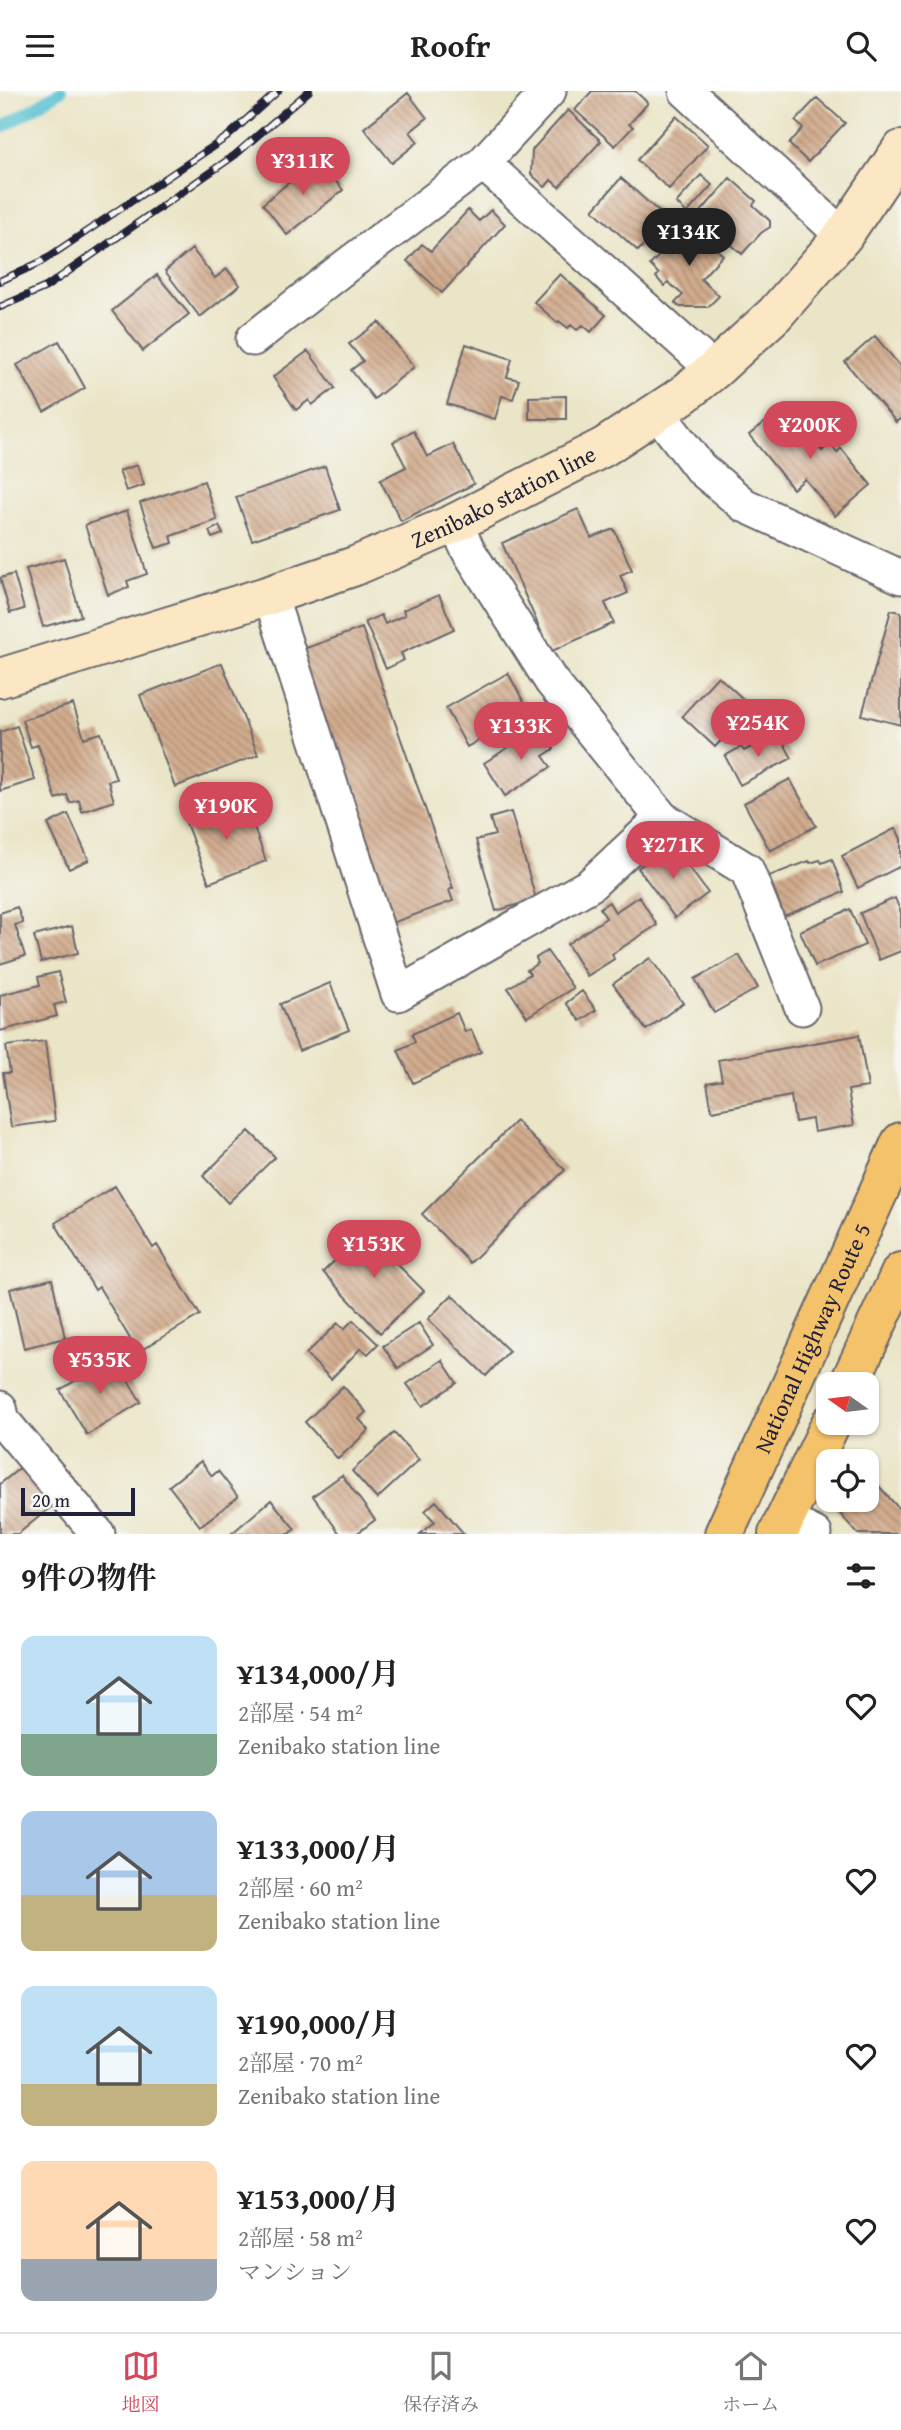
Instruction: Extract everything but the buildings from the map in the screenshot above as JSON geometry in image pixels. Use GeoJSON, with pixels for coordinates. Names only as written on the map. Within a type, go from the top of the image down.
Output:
{"type":"FeatureCollection","features":[{"type":"Feature","properties":{"kind":"highway","name":"National Highway Route 5"},"geometry":{"type":"LineString","coordinates":[[724,1534],[901,1142]]}},
{"type":"Feature","properties":{"kind":"highway"},"geometry":{"type":"LineString","coordinates":[[855,1372],[901,1272]]}},
{"type":"Feature","properties":{"kind":"highway"},"geometry":{"type":"LineString","coordinates":[[793,1529],[827,1435]]}},
{"type":"Feature","properties":{"kind":"main road","name":"Zenibako station line"},"geometry":{"type":"LineString","coordinates":[[0,678],[355,566],[455,523],[604,447],[658,413],[713,370],[775,314],[843,236],[901,150]]}},
{"type":"Feature","properties":{"kind":"street"},"geometry":{"type":"LineString","coordinates":[[253,339],[346,265],[483,163],[549,91]]}},
{"type":"Feature","properties":{"kind":"street"},"geometry":{"type":"LineString","coordinates":[[686,91],[843,236]]}},
{"type":"Feature","properties":{"kind":"street"},"geometry":{"type":"LineString","coordinates":[[483,163],[713,370]]}},
{"type":"Feature","properties":{"kind":"street"},"geometry":{"type":"LineString","coordinates":[[658,413],[700,468],[744,505],[901,577]]}},
{"type":"Feature","properties":{"kind":"street"},"geometry":{"type":"LineString","coordinates":[[455,523],[468,550],[551,681],[662,818],[747,870],[802,1009]]}},
{"type":"Feature","properties":{"kind":"street"},"geometry":{"type":"LineString","coordinates":[[270,595],[397,994],[590,885],[662,818]]}},
{"type":"Feature","properties":{"kind":"street"},"geometry":{"type":"LineString","coordinates":[[0,1408],[3,1421],[98,1534]]}},
{"type":"Feature","properties":{"kind":"waterway"},"geometry":{"type":"LineString","coordinates":[[0,129],[61,91]]}},
{"type":"Feature","properties":{"kind":"railway"},"geometry":{"type":"LineString","coordinates":[[0,281],[41,262],[227,137],[278,91]]}},
{"type":"Feature","properties":{"kind":"railway"},"geometry":{"type":"LineString","coordinates":[[0,307],[46,287],[235,155],[309,91]]}}]}
